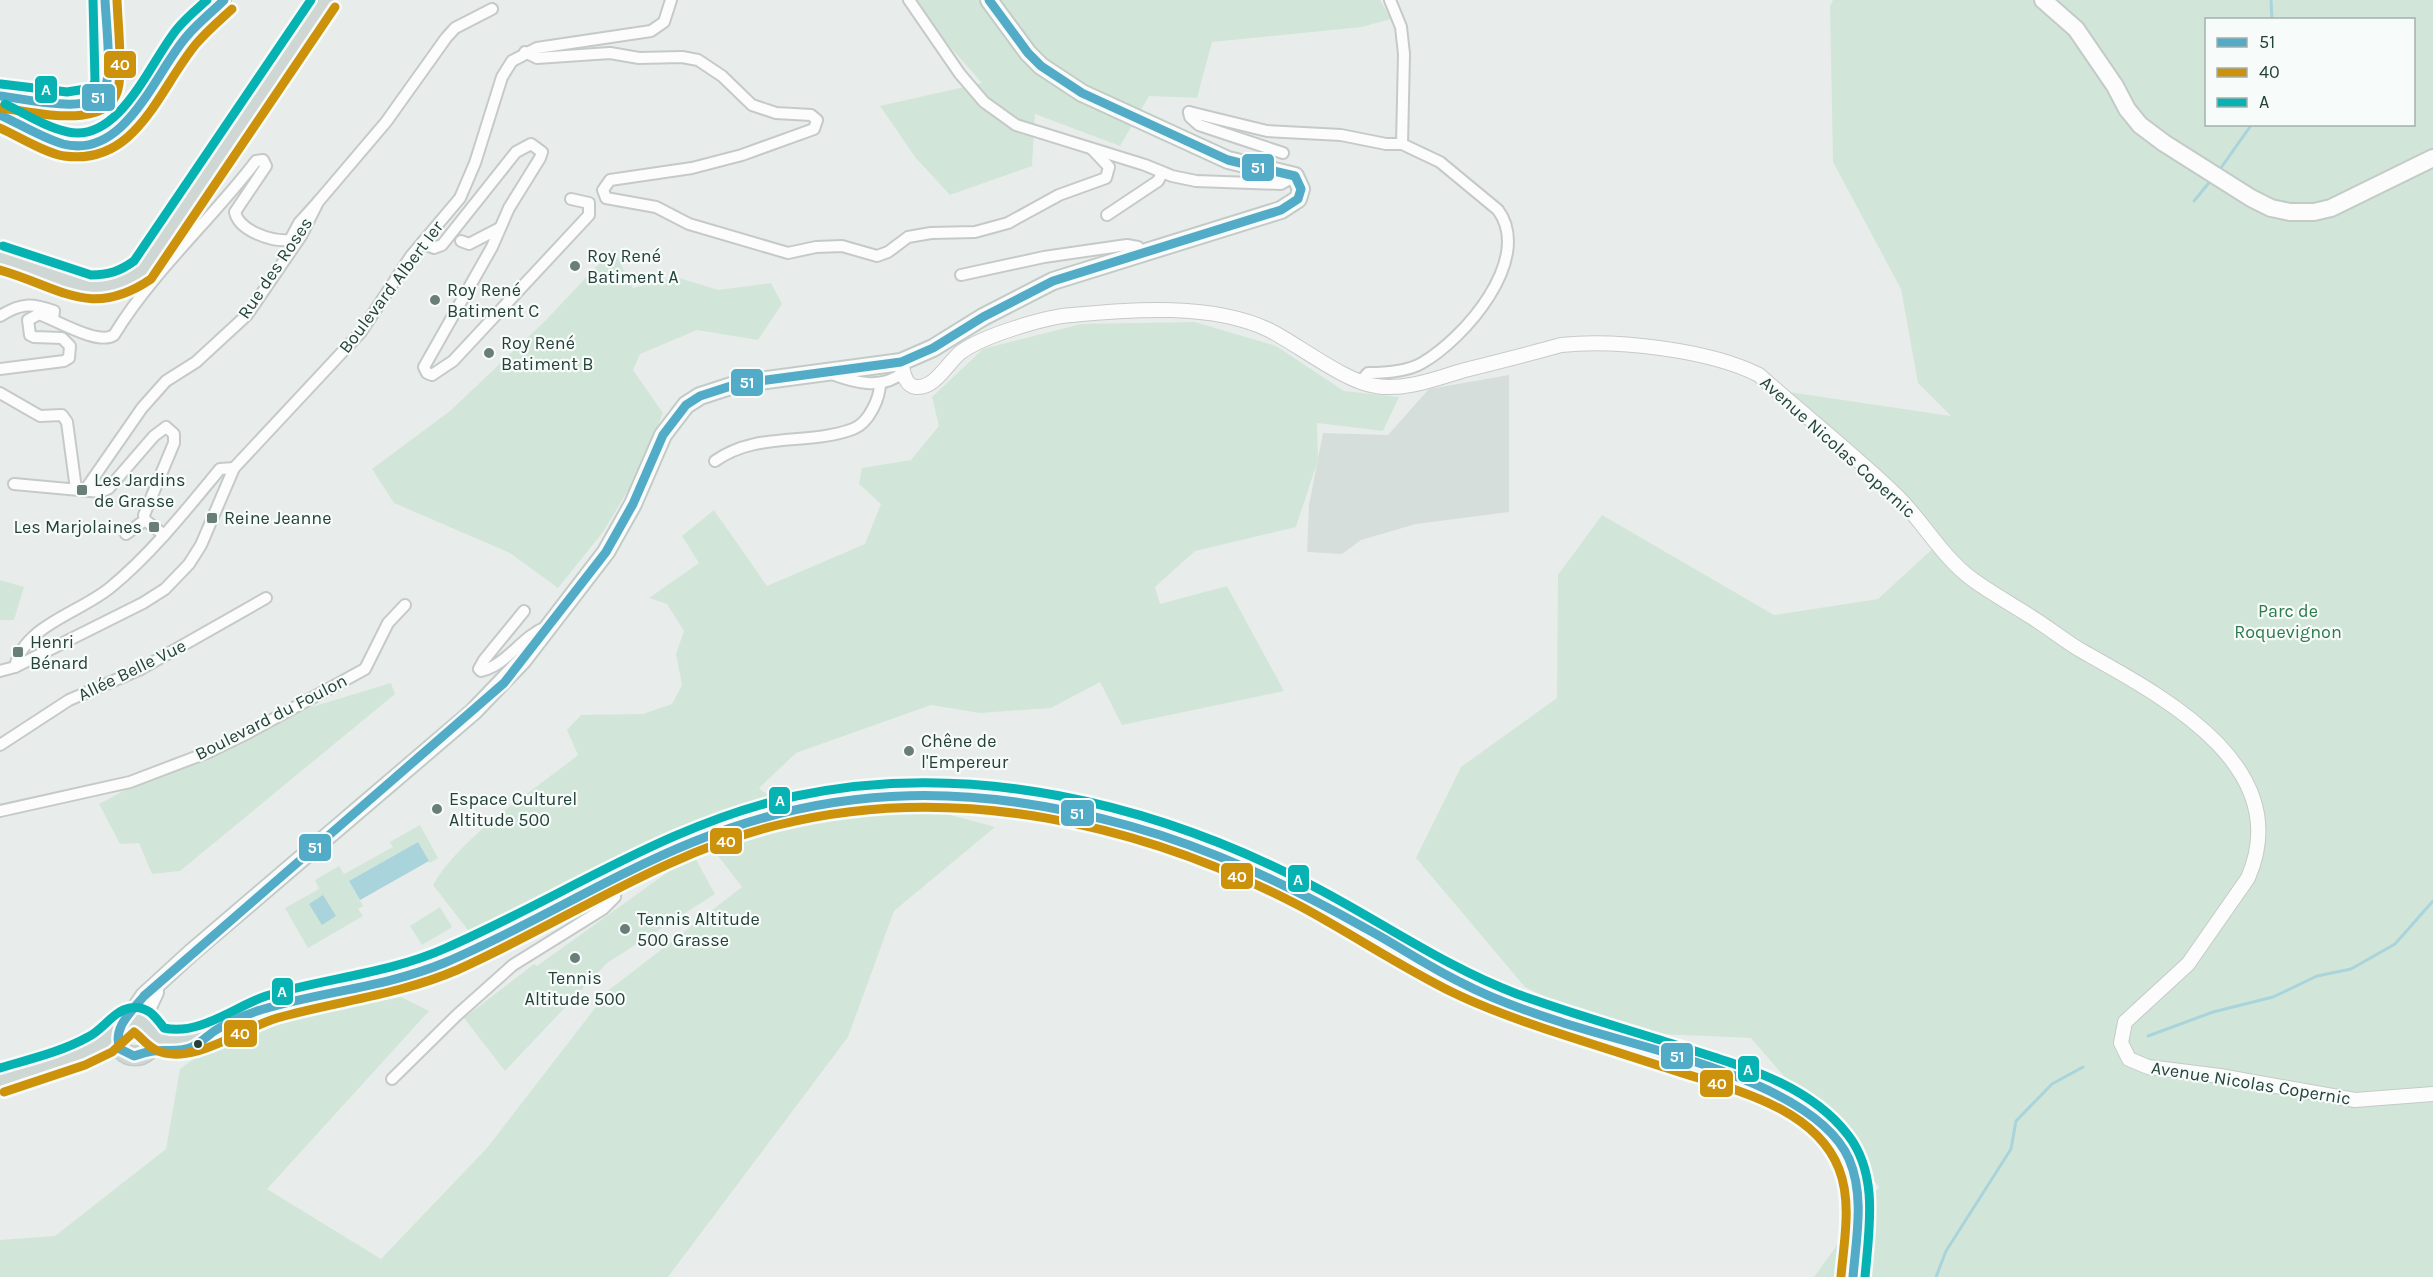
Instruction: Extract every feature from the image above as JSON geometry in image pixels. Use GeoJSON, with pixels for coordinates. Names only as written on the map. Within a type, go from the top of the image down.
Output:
{"type":"FeatureCollection","features":[{"type":"Feature","properties":{"kind":"main road"},"geometry":{"type":"LineString","coordinates":[[0,258],[92,288],[113,287],[135,277],[162,257],[325,0]]}},
{"type":"Feature","properties":{"kind":"main road"},"geometry":{"type":"LineString","coordinates":[[0,1081],[66,1060],[102,1044],[122,1027],[144,996],[277,878],[488,699],[549,626],[606,552],[633,504],[663,435],[686,405],[718,388],[829,373],[902,367],[983,318],[1053,281],[1294,204],[1301,195],[1300,184],[1294,176],[1227,160],[1082,93],[1041,66],[1014,37],[989,0]]}},
{"type":"Feature","properties":{"kind":"main road"},"geometry":{"type":"LineString","coordinates":[[2043,0],[2076,29],[2140,124],[2178,152],[2271,208],[2290,212],[2314,212],[2331,208],[2433,158]]}},
{"type":"Feature","properties":{"kind":"main road"},"geometry":{"type":"LineString","coordinates":[[122,1027],[141,1021],[150,1037],[178,1052],[190,1048],[219,1028],[273,1007],[374,986],[420,973],[669,850],[728,826],[806,806],[856,798],[902,794],[990,799],[1093,817],[1154,834],[1282,884],[1486,994],[1735,1077],[1791,1102],[1830,1132],[1844,1149],[1851,1164],[1857,1198],[1853,1277]]}},
{"type":"Feature","properties":{"kind":"main road"},"geometry":{"type":"LineString","coordinates":[[66,1060],[104,1053],[124,1053],[134,1056],[150,1037],[148,1007],[158,985]]}},
{"type":"Feature","properties":{"kind":"main road"},"geometry":{"type":"LineString","coordinates":[[122,1027],[117,1044],[124,1053]]}},
{"type":"Feature","properties":{"kind":"street"},"geometry":{"type":"LineString","coordinates":[[0,96],[72,104],[98,99],[105,92],[107,82],[105,0]]}},
{"type":"Feature","properties":{"kind":"street"},"geometry":{"type":"LineString","coordinates":[[0,115],[64,144],[86,145],[111,137],[129,120],[187,36],[224,0]]}},
{"type":"Feature","properties":{"kind":"street"},"geometry":{"type":"LineString","coordinates":[[525,52],[651,32],[664,22],[671,0]]}},
{"type":"Feature","properties":{"kind":"street"},"geometry":{"type":"LineString","coordinates":[[909,0],[942,50],[984,102],[1016,125],[1196,182],[1248,181],[1281,184],[1294,176]]}},
{"type":"Feature","properties":{"kind":"street"},"geometry":{"type":"LineString","coordinates":[[1390,0],[1401,27],[1404,54],[1402,144]]}},
{"type":"Feature","properties":{"kind":"street","name":"Rue des Roses"},"geometry":{"type":"LineString","coordinates":[[162,257],[259,159],[263,160],[266,166],[235,212],[241,225],[279,240],[290,240],[299,223],[386,122],[446,38],[455,28],[492,9]]}},
{"type":"Feature","properties":{"kind":"street"},"geometry":{"type":"LineString","coordinates":[[525,52],[537,58],[610,53],[639,58],[690,58],[698,60],[722,76],[752,105],[776,113],[811,115],[817,120],[814,129],[742,155],[692,168],[610,180],[603,190],[606,198],[656,207],[689,224],[788,253],[816,247],[842,246],[877,256],[888,252],[908,237],[931,233],[975,232],[1008,223],[1059,195],[1106,178],[1109,167],[1092,149]]}},
{"type":"Feature","properties":{"kind":"street","name":"Boulevard Albert Ier"},"geometry":{"type":"LineString","coordinates":[[234,468],[361,332],[391,284],[460,198],[475,163],[502,77],[512,61],[525,52]]}},
{"type":"Feature","properties":{"kind":"street"},"geometry":{"type":"LineString","coordinates":[[1283,153],[1199,125],[1190,117],[1189,112],[1267,131],[1341,135],[1386,144],[1402,144],[1440,162],[1498,210],[1505,219],[1509,234],[1508,252],[1501,273],[1477,316],[1450,344],[1420,364],[1382,373],[1368,373],[1360,382]]}},
{"type":"Feature","properties":{"kind":"street"},"geometry":{"type":"LineString","coordinates":[[422,243],[429,248],[442,245],[516,152],[531,144],[542,152],[498,229],[492,247],[428,357],[424,367],[427,373],[438,373],[453,361],[589,215],[589,203],[571,199]]}},
{"type":"Feature","properties":{"kind":"street"},"geometry":{"type":"LineString","coordinates":[[1107,215],[1158,181],[1162,173]]}},
{"type":"Feature","properties":{"kind":"street","name":"Rue des Roses"},"geometry":{"type":"LineString","coordinates":[[80,489],[142,408],[166,381],[196,362],[247,315],[301,236],[318,202]]}},
{"type":"Feature","properties":{"kind":"street"},"geometry":{"type":"LineString","coordinates":[[461,241],[469,244],[498,229]]}},
{"type":"Feature","properties":{"kind":"street"},"geometry":{"type":"LineString","coordinates":[[961,275],[1044,257],[1127,245],[1137,247],[1140,252]]}},
{"type":"Feature","properties":{"kind":"street"},"geometry":{"type":"LineString","coordinates":[[0,369],[64,361],[69,358],[71,352],[68,341],[62,338],[30,335],[28,320],[39,314],[93,336],[111,337],[162,257]]}},
{"type":"Feature","properties":{"kind":"street"},"geometry":{"type":"LineString","coordinates":[[0,316],[19,304],[35,304],[54,311],[52,319]]}},
{"type":"Feature","properties":{"kind":"street","name":"Avenue Nicolas Copernic"},"geometry":{"type":"LineString","coordinates":[[902,367],[911,386],[926,386],[960,353],[976,343],[1069,315],[1194,312],[1232,317],[1266,328],[1360,382],[1388,388],[1561,345],[1585,342],[1618,343],[1693,355],[1743,367],[1759,375],[1896,495],[1971,579],[2080,649],[2132,678],[2190,719],[2233,760],[2247,781],[2256,802],[2260,828],[2258,848],[2248,878],[2188,964],[2125,1022],[2121,1043],[2129,1059],[2148,1067],[2220,1076],[2355,1100],[2433,1094]]}},
{"type":"Feature","properties":{"kind":"street"},"geometry":{"type":"LineString","coordinates":[[829,373],[844,379],[880,383],[893,381],[902,367]]}},
{"type":"Feature","properties":{"kind":"street"},"geometry":{"type":"LineString","coordinates":[[715,461],[730,450],[763,441],[823,436],[855,429],[877,402],[880,395],[880,383]]}},
{"type":"Feature","properties":{"kind":"street"},"geometry":{"type":"LineString","coordinates":[[0,393],[40,416],[62,415],[67,422],[80,489]]}},
{"type":"Feature","properties":{"kind":"street"},"geometry":{"type":"LineString","coordinates":[[14,484],[101,492],[110,488],[160,430],[166,427],[171,430],[174,443],[145,509],[145,520]]}},
{"type":"Feature","properties":{"kind":"street"},"geometry":{"type":"LineString","coordinates":[[0,671],[15,667],[105,623],[165,589],[182,573],[201,545],[234,468],[220,469],[164,535],[110,588],[38,633],[23,646],[18,652],[15,667]]}},
{"type":"Feature","properties":{"kind":"street"},"geometry":{"type":"LineString","coordinates":[[145,520],[164,535]]}},
{"type":"Feature","properties":{"kind":"street"},"geometry":{"type":"LineString","coordinates":[[126,534],[145,520]]}},
{"type":"Feature","properties":{"kind":"street","name":"Allée Belle Vue"},"geometry":{"type":"LineString","coordinates":[[0,745],[69,700],[141,669],[266,598]]}},
{"type":"Feature","properties":{"kind":"street","name":"Boulevard du Foulon"},"geometry":{"type":"LineString","coordinates":[[0,811],[130,782],[209,752],[286,714],[329,687],[365,669],[388,623],[405,605]]}},
{"type":"Feature","properties":{"kind":"street"},"geometry":{"type":"LineString","coordinates":[[524,611],[484,660],[479,669],[481,671],[493,669],[531,633],[549,626]]}},
{"type":"Feature","properties":{"kind":"street"},"geometry":{"type":"LineString","coordinates":[[392,1079],[457,1015],[513,965],[603,909],[615,897],[617,876]]}},
{"type":"Feature","properties":{"kind":"shaded area"},"geometry":{"type":"Polygon","coordinates":[[[1509,375],[1509,512],[1416,524],[1361,540],[1342,554],[1307,552],[1309,505],[1323,433],[1388,435],[1429,389],[1509,375]]]}},
{"type":"Feature","properties":{"kind":"green space"},"geometry":{"type":"Polygon","coordinates":[[[915,0],[1380,0],[1391,19],[1362,27],[1212,42],[1197,98],[1149,96],[1120,146],[1035,114],[1032,166],[950,195],[915,157],[880,106],[982,83],[922,15],[915,0]]]}},
{"type":"Feature","properties":{"kind":"green space","name":"Parc de Roquevignon"},"geometry":{"type":"Polygon","coordinates":[[[1833,0],[2433,0],[2433,1277],[1814,1277],[1879,1187],[1751,1038],[1616,1032],[1525,987],[1416,858],[1461,767],[1557,698],[1558,575],[1602,515],[1774,615],[1878,599],[1941,541],[1782,391],[1951,416],[1918,383],[1901,289],[1833,162],[1830,6],[1833,0]]]}},
{"type":"Feature","properties":{"kind":"green space"},"geometry":{"type":"Polygon","coordinates":[[[613,249],[633,288],[676,277],[718,290],[771,283],[782,304],[758,340],[697,330],[640,354],[633,370],[663,413],[639,472],[603,532],[558,588],[510,553],[394,503],[372,469],[450,411],[546,320],[613,249]]]}},
{"type":"Feature","properties":{"kind":"green space"},"geometry":{"type":"Polygon","coordinates":[[[1195,322],[1276,346],[1344,391],[1399,397],[1383,431],[1317,423],[1318,460],[1296,527],[1195,551],[1155,587],[1160,604],[1227,586],[1284,691],[1122,725],[1100,682],[1051,708],[980,713],[931,705],[796,753],[759,788],[797,820],[917,806],[995,827],[894,911],[848,1037],[668,1277],[0,1277],[0,1240],[55,1236],[166,1149],[180,1069],[239,1025],[401,997],[429,1011],[267,1189],[381,1259],[487,1148],[609,990],[742,887],[692,822],[471,934],[433,885],[445,867],[479,832],[578,755],[567,730],[581,715],[643,714],[672,704],[682,685],[676,654],[684,631],[667,604],[649,598],[699,563],[682,536],[714,510],[767,586],[865,544],[881,504],[859,484],[862,468],[911,460],[939,426],[932,397],[983,349],[1081,324],[1195,322]]]}},
{"type":"Feature","properties":{"kind":"green space"},"geometry":{"type":"Polygon","coordinates":[[[0,580],[24,587],[14,620],[0,620],[0,580]]]}},
{"type":"Feature","properties":{"kind":"green space"},"geometry":{"type":"Polygon","coordinates":[[[391,683],[395,694],[180,871],[152,874],[139,843],[120,844],[99,804],[242,728],[391,683]]]}},
{"type":"Feature","properties":{"kind":"green space"},"geometry":{"type":"Polygon","coordinates":[[[420,825],[438,858],[430,863],[418,842],[349,881],[363,906],[358,909],[363,916],[308,948],[285,908],[319,889],[315,880],[339,866],[344,874],[393,847],[390,842],[420,825]]]}},
{"type":"Feature","properties":{"kind":"green space","name":"Tennis Altitude 500 Grasse"},"geometry":{"type":"Polygon","coordinates":[[[693,854],[715,894],[607,963],[505,1071],[464,1018],[534,964],[537,966],[693,854]]]}},
{"type":"Feature","properties":{"kind":"green space"},"geometry":{"type":"Polygon","coordinates":[[[440,907],[452,927],[422,945],[410,926],[440,907]]]}},
{"type":"Feature","properties":{"kind":"water"},"geometry":{"type":"Polygon","coordinates":[[[418,842],[429,861],[360,900],[349,881],[418,842]]]}},
{"type":"Feature","properties":{"kind":"water"},"geometry":{"type":"Polygon","coordinates":[[[323,895],[336,916],[322,925],[309,904],[323,895]]]}},
{"type":"Feature","properties":{"kind":"waterway"},"geometry":{"type":"LineString","coordinates":[[2271,0],[2272,18]]}},
{"type":"Feature","properties":{"kind":"waterway"},"geometry":{"type":"LineString","coordinates":[[2218,172],[2251,126]]}},
{"type":"Feature","properties":{"kind":"waterway"},"geometry":{"type":"LineString","coordinates":[[2194,201],[2212,179]]}},
{"type":"Feature","properties":{"kind":"waterway"},"geometry":{"type":"LineString","coordinates":[[2148,1036],[2213,1012],[2273,997],[2317,976],[2351,969],[2395,944],[2433,901]]}},
{"type":"Feature","properties":{"kind":"waterway"},"geometry":{"type":"LineString","coordinates":[[1936,1277],[1946,1251],[2011,1149],[2016,1121],[2052,1084],[2083,1067]]}},
{"type":"Feature","properties":{"kind":"transit line","name":"A"},"geometry":{"type":"LineString","coordinates":[[1,84],[67,92],[92,88],[95,81],[93,0]]}},
{"type":"Feature","properties":{"kind":"transit line","name":"51"},"geometry":{"type":"LineString","coordinates":[[0,96],[57,104],[88,102],[99,97],[105,89],[108,70],[105,0]]}},
{"type":"Feature","properties":{"kind":"transit line","name":"40"},"geometry":{"type":"LineString","coordinates":[[0,108],[69,116],[102,109],[113,100],[120,74],[117,0]]}},
{"type":"Feature","properties":{"kind":"transit line","name":"A"},"geometry":{"type":"LineString","coordinates":[[5,104],[44,124],[68,132],[87,132],[103,125],[132,97],[177,29],[207,0]]}},
{"type":"Feature","properties":{"kind":"transit line","name":"51"},"geometry":{"type":"LineString","coordinates":[[0,115],[39,135],[63,144],[85,145],[104,139],[137,110],[187,36],[224,0]]}},
{"type":"Feature","properties":{"kind":"transit line","name":"A"},"geometry":{"type":"LineString","coordinates":[[3,246],[91,275],[114,272],[134,261],[311,0]]}},
{"type":"Feature","properties":{"kind":"transit line","name":"51"},"geometry":{"type":"LineString","coordinates":[[989,0],[1028,53],[1041,66],[1082,93],[1228,160],[1295,176],[1301,189],[1298,199],[1281,210],[1053,281],[983,317],[933,348],[901,362],[737,384],[700,396],[686,405],[663,435],[633,504],[606,552],[504,683],[144,996],[121,1027],[118,1041],[120,1049],[134,1056],[153,1051],[187,1049],[229,1022],[257,1011],[423,971],[476,949],[661,856],[748,822],[802,808],[856,799],[910,796],[964,797],[1018,802],[1074,812],[1130,826],[1221,857],[1308,898],[1484,994],[1548,1018],[1721,1071],[1763,1088],[1800,1108],[1830,1131],[1849,1159],[1854,1173],[1858,1218],[1853,1277]]}},
{"type":"Feature","properties":{"kind":"transit line","name":"40"},"geometry":{"type":"LineString","coordinates":[[0,270],[58,291],[93,299],[111,297],[130,291],[151,279],[335,7]]}},
{"type":"Feature","properties":{"kind":"transit line","name":"40"},"geometry":{"type":"LineString","coordinates":[[0,128],[40,148],[64,156],[89,156],[110,149],[128,137],[143,121],[196,44],[232,9]]}},
{"type":"Feature","properties":{"kind":"transit line","name":"A"},"geometry":{"type":"LineString","coordinates":[[0,1068],[45,1055],[78,1042],[93,1034],[118,1013],[130,1008],[146,1010],[164,1028],[190,1028],[266,996],[379,970],[424,957],[489,928],[660,843],[749,808],[796,796],[861,786],[927,783],[993,786],[1059,796],[1124,811],[1187,831],[1249,855],[1309,884],[1490,983],[1556,1008],[1746,1068],[1792,1089],[1812,1101],[1831,1117],[1848,1135],[1858,1151],[1864,1167],[1870,1203],[1865,1277]]}},
{"type":"Feature","properties":{"kind":"transit line","name":"40"},"geometry":{"type":"LineString","coordinates":[[4,1092],[85,1065],[112,1052],[134,1032],[156,1050],[170,1054],[185,1054],[217,1044],[277,1018],[390,992],[435,979],[497,951],[654,871],[736,837],[778,825],[844,812],[911,807],[979,809],[1045,818],[1111,832],[1176,852],[1239,877],[1300,906],[1415,972],[1481,1005],[1550,1030],[1722,1085],[1792,1115],[1811,1130],[1827,1148],[1839,1169],[1843,1182],[1846,1208],[1841,1276]]}},
{"type":"Feature","properties":{"kind":"place","name":"Roy René Batiment A"},"geometry":{"type":"Point","coordinates":[575,266]}},
{"type":"Feature","properties":{"kind":"place","name":"Roy René Batiment C"},"geometry":{"type":"Point","coordinates":[435,300]}},
{"type":"Feature","properties":{"kind":"place","name":"Roy René Batiment B"},"geometry":{"type":"Point","coordinates":[489,353]}},
{"type":"Feature","properties":{"kind":"place","name":"Les Jardins de Grasse"},"geometry":{"type":"Point","coordinates":[82,490]}},
{"type":"Feature","properties":{"kind":"place","name":"Reine Jeanne"},"geometry":{"type":"Point","coordinates":[212,518]}},
{"type":"Feature","properties":{"kind":"place","name":"Les Marjolaines"},"geometry":{"type":"Point","coordinates":[154,527]}},
{"type":"Feature","properties":{"kind":"place","name":"Henri Bénard"},"geometry":{"type":"Point","coordinates":[18,652]}},
{"type":"Feature","properties":{"kind":"place","name":"Chêne de l'Empereur"},"geometry":{"type":"Point","coordinates":[909,751]}},
{"type":"Feature","properties":{"kind":"place","name":"Espace Culturel Altitude 500"},"geometry":{"type":"Point","coordinates":[437,809]}},
{"type":"Feature","properties":{"kind":"place","name":"Tennis Altitude 500 Grasse"},"geometry":{"type":"Point","coordinates":[625,929]}},
{"type":"Feature","properties":{"kind":"place","name":"Tennis Altitude 500"},"geometry":{"type":"Point","coordinates":[575,958]}}]}
